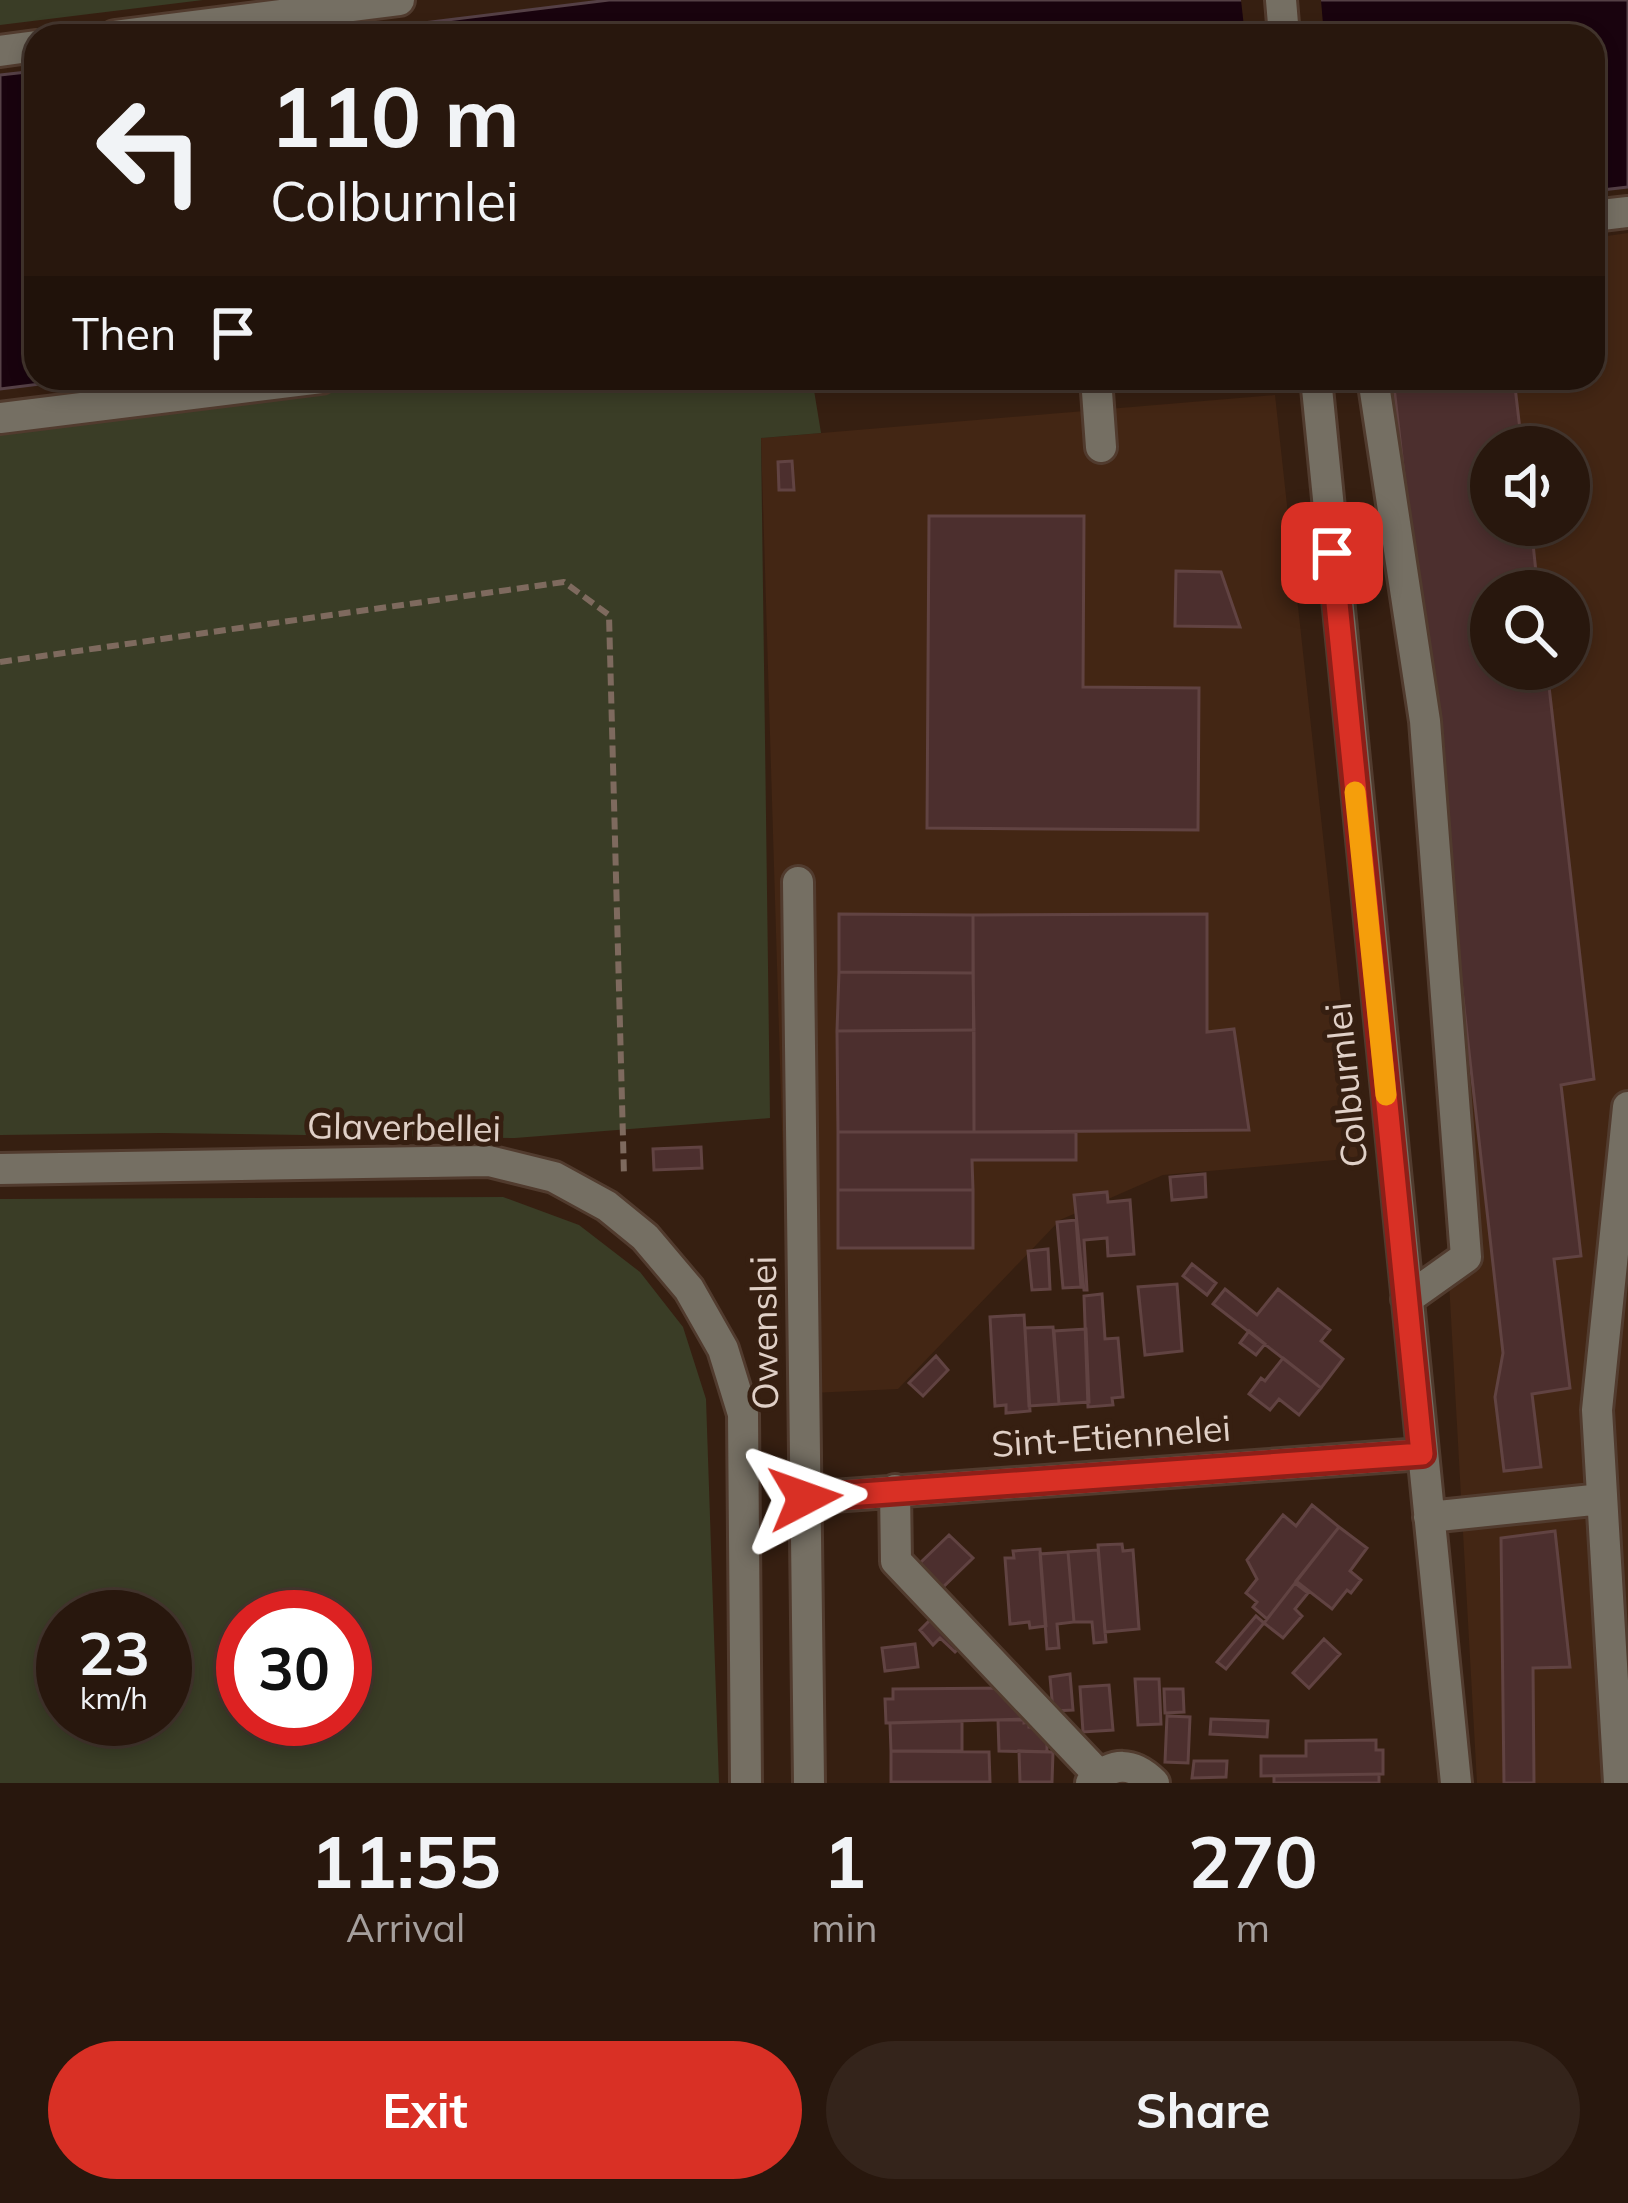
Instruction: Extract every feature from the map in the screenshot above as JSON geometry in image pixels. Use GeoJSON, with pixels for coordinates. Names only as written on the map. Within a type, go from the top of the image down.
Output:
{"type":"FeatureCollection","features":[{"type":"Feature","properties":{"kind":"street"},"geometry":{"type":"LineString","coordinates":[[210,24],[399,0]]}},
{"type":"Feature","properties":{"kind":"street"},"geometry":{"type":"LineString","coordinates":[[0,418],[225,390]]}},
{"type":"Feature","properties":{"kind":"street"},"geometry":{"type":"LineString","coordinates":[[1097,390],[1101,447]]}},
{"type":"Feature","properties":{"kind":"street","name":"Colburnlei"},"geometry":{"type":"LineString","coordinates":[[1317,390],[1456,1783]]}},
{"type":"Feature","properties":{"kind":"street"},"geometry":{"type":"LineString","coordinates":[[1375,390],[1424,721],[1466,1257],[1407,1299]]}},
{"type":"Feature","properties":{"kind":"street","name":"Owenslei"},"geometry":{"type":"LineString","coordinates":[[798,882],[809,1783]]}},
{"type":"Feature","properties":{"kind":"street"},"geometry":{"type":"LineString","coordinates":[[1619,1783],[1597,1410],[1628,1107]]}},
{"type":"Feature","properties":{"kind":"street","name":"Glaverbellei"},"geometry":{"type":"LineString","coordinates":[[0,1169],[489,1161],[554,1177],[607,1206],[645,1237],[689,1289],[723,1349],[743,1414],[746,1783]]}},
{"type":"Feature","properties":{"kind":"street","name":"Sint-Etiennelei"},"geometry":{"type":"LineString","coordinates":[[805,1498],[1422,1454]]}},
{"type":"Feature","properties":{"kind":"street"},"geometry":{"type":"LineString","coordinates":[[895,1490],[896,1562],[1095,1779],[1116,1766],[1141,1770],[1154,1783]]}},
{"type":"Feature","properties":{"kind":"street"},"geometry":{"type":"LineString","coordinates":[[1429,1516],[1602,1499]]}},
{"type":"Feature","properties":{"kind":"path"},"geometry":{"type":"LineString","coordinates":[[0,662],[564,582],[609,615],[626,1222]]}},
{"type":"Feature","properties":{"kind":"shaded area"},"geometry":{"type":"Polygon","coordinates":[[[609,0],[1628,0],[1628,187],[1605,190],[1605,24],[415,24],[609,0]]]}},
{"type":"Feature","properties":{"kind":"shaded area"},"geometry":{"type":"Polygon","coordinates":[[[24,72],[24,386],[0,389],[0,75],[24,72]]]}},
{"type":"Feature","properties":{"kind":"shaded area"},"geometry":{"type":"Polygon","coordinates":[[[1628,233],[1628,1783],[1477,1783],[1436,1049],[1382,390],[1605,390],[1605,236],[1628,233]]]}},
{"type":"Feature","properties":{"kind":"shaded area"},"geometry":{"type":"Polygon","coordinates":[[[1275,395],[1358,1158],[1163,1175],[1060,1220],[898,1389],[790,1394],[761,438],[1275,395]]]}},
{"type":"Feature","properties":{"kind":"green space"},"geometry":{"type":"Polygon","coordinates":[[[0,0],[203,0],[0,25],[0,0]]]}},
{"type":"Feature","properties":{"kind":"green space"},"geometry":{"type":"Polygon","coordinates":[[[351,390],[814,390],[821,433],[761,438],[770,1118],[515,1138],[0,1135],[0,435],[351,390]]]}},
{"type":"Feature","properties":{"kind":"green space"},"geometry":{"type":"Polygon","coordinates":[[[503,1197],[579,1225],[640,1272],[683,1327],[706,1399],[719,1783],[0,1783],[0,1199],[503,1197]]]}},
{"type":"Feature","properties":{"kind":"pier"},"geometry":{"type":"Polygon","coordinates":[[[1241,0],[1321,0],[1323,24],[1244,24],[1241,0]]]}},
{"type":"Feature","properties":{"kind":"building"},"geometry":{"type":"Polygon","coordinates":[[[1394,390],[1515,390],[1520,426],[1470,426],[1470,546],[1533,546],[1536,570],[1470,570],[1470,690],[1549,690],[1594,1079],[1561,1085],[1581,1256],[1554,1259],[1570,1388],[1532,1394],[1541,1467],[1504,1471],[1495,1397],[1503,1353],[1394,390]]]}},
{"type":"Feature","properties":{"kind":"building"},"geometry":{"type":"Polygon","coordinates":[[[792,461],[794,490],[779,490],[778,462],[792,461]]]}},
{"type":"Feature","properties":{"kind":"building"},"geometry":{"type":"Polygon","coordinates":[[[929,516],[1084,516],[1083,687],[1199,688],[1198,830],[927,828],[929,516]]]}},
{"type":"Feature","properties":{"kind":"building"},"geometry":{"type":"Polygon","coordinates":[[[1176,571],[1221,572],[1240,627],[1175,626],[1176,571]]]}},
{"type":"Feature","properties":{"kind":"building"},"geometry":{"type":"Polygon","coordinates":[[[839,914],[973,915],[973,973],[839,972],[839,914]]]}},
{"type":"Feature","properties":{"kind":"building"},"geometry":{"type":"Polygon","coordinates":[[[1207,914],[1207,1032],[1234,1029],[1249,1130],[974,1132],[973,915],[1207,914]]]}},
{"type":"Feature","properties":{"kind":"building"},"geometry":{"type":"Polygon","coordinates":[[[839,972],[973,973],[974,1030],[837,1031],[839,972]]]}},
{"type":"Feature","properties":{"kind":"building"},"geometry":{"type":"Polygon","coordinates":[[[974,1030],[974,1132],[838,1132],[837,1031],[974,1030]]]}},
{"type":"Feature","properties":{"kind":"building"},"geometry":{"type":"Polygon","coordinates":[[[838,1132],[1076,1132],[1076,1160],[972,1160],[973,1190],[838,1190],[838,1132]]]}},
{"type":"Feature","properties":{"kind":"building"},"geometry":{"type":"Polygon","coordinates":[[[701,1147],[702,1168],[654,1170],[653,1149],[701,1147]]]}},
{"type":"Feature","properties":{"kind":"building"},"geometry":{"type":"Polygon","coordinates":[[[1205,1174],[1206,1197],[1172,1200],[1170,1177],[1205,1174]]]}},
{"type":"Feature","properties":{"kind":"building"},"geometry":{"type":"Polygon","coordinates":[[[838,1190],[973,1190],[973,1248],[838,1248],[838,1190]]]}},
{"type":"Feature","properties":{"kind":"building"},"geometry":{"type":"Polygon","coordinates":[[[1107,1192],[1108,1202],[1130,1200],[1134,1254],[1108,1256],[1107,1238],[1084,1240],[1084,1290],[1074,1195],[1107,1192]]]}},
{"type":"Feature","properties":{"kind":"building"},"geometry":{"type":"Polygon","coordinates":[[[1076,1220],[1081,1287],[1063,1288],[1057,1222],[1076,1220]]]}},
{"type":"Feature","properties":{"kind":"building"},"geometry":{"type":"Polygon","coordinates":[[[1048,1249],[1050,1289],[1032,1290],[1028,1251],[1048,1249]]]}},
{"type":"Feature","properties":{"kind":"building"},"geometry":{"type":"Polygon","coordinates":[[[1192,1264],[1216,1283],[1207,1295],[1183,1276],[1192,1264]]]}},
{"type":"Feature","properties":{"kind":"building"},"geometry":{"type":"Polygon","coordinates":[[[1177,1284],[1182,1351],[1145,1355],[1138,1287],[1177,1284]]]}},
{"type":"Feature","properties":{"kind":"building"},"geometry":{"type":"Polygon","coordinates":[[[1225,1289],[1257,1315],[1278,1289],[1330,1330],[1321,1341],[1343,1359],[1321,1388],[1213,1304],[1225,1289]]]}},
{"type":"Feature","properties":{"kind":"building"},"geometry":{"type":"Polygon","coordinates":[[[1102,1294],[1105,1339],[1118,1338],[1123,1397],[1112,1398],[1113,1405],[1088,1407],[1084,1296],[1102,1294]]]}},
{"type":"Feature","properties":{"kind":"building"},"geometry":{"type":"Polygon","coordinates":[[[1024,1315],[1030,1411],[1006,1413],[1006,1405],[995,1406],[990,1317],[1024,1315]]]}},
{"type":"Feature","properties":{"kind":"building"},"geometry":{"type":"Polygon","coordinates":[[[1053,1327],[1059,1404],[1029,1406],[1025,1328],[1053,1327]]]}},
{"type":"Feature","properties":{"kind":"building"},"geometry":{"type":"Polygon","coordinates":[[[1086,1329],[1089,1402],[1059,1404],[1054,1331],[1086,1329]]]}},
{"type":"Feature","properties":{"kind":"building"},"geometry":{"type":"Polygon","coordinates":[[[1249,1331],[1265,1344],[1256,1355],[1240,1343],[1249,1331]]]}},
{"type":"Feature","properties":{"kind":"building"},"geometry":{"type":"Polygon","coordinates":[[[936,1356],[948,1370],[923,1396],[909,1383],[936,1356]]]}},
{"type":"Feature","properties":{"kind":"building"},"geometry":{"type":"Polygon","coordinates":[[[1283,1358],[1321,1388],[1299,1415],[1279,1399],[1270,1410],[1249,1394],[1283,1358]]]}},
{"type":"Feature","properties":{"kind":"building"},"geometry":{"type":"Polygon","coordinates":[[[1312,1505],[1339,1527],[1267,1619],[1246,1593],[1257,1579],[1247,1560],[1283,1515],[1296,1526],[1312,1505]]]}},
{"type":"Feature","properties":{"kind":"building"},"geometry":{"type":"Polygon","coordinates":[[[1339,1527],[1367,1548],[1350,1571],[1361,1580],[1332,1609],[1296,1581],[1339,1527]]]}},
{"type":"Feature","properties":{"kind":"building"},"geometry":{"type":"Polygon","coordinates":[[[1555,1531],[1570,1667],[1533,1668],[1534,1783],[1504,1783],[1501,1538],[1555,1531]]]}},
{"type":"Feature","properties":{"kind":"building"},"geometry":{"type":"Polygon","coordinates":[[[949,1535],[973,1558],[942,1588],[919,1564],[949,1535]]]}},
{"type":"Feature","properties":{"kind":"building"},"geometry":{"type":"Polygon","coordinates":[[[1122,1544],[1123,1551],[1133,1550],[1139,1629],[1105,1632],[1098,1545],[1122,1544]]]}},
{"type":"Feature","properties":{"kind":"building"},"geometry":{"type":"Polygon","coordinates":[[[1040,1549],[1046,1626],[1010,1624],[1005,1558],[1014,1558],[1013,1551],[1040,1549]]]}},
{"type":"Feature","properties":{"kind":"building"},"geometry":{"type":"Polygon","coordinates":[[[1098,1550],[1106,1642],[1094,1643],[1092,1622],[1074,1622],[1068,1552],[1098,1550]]]}},
{"type":"Feature","properties":{"kind":"building"},"geometry":{"type":"Polygon","coordinates":[[[1068,1552],[1074,1622],[1057,1624],[1059,1648],[1047,1649],[1040,1554],[1068,1552]]]}},
{"type":"Feature","properties":{"kind":"building"},"geometry":{"type":"Polygon","coordinates":[[[1295,1583],[1308,1593],[1295,1609],[1302,1616],[1283,1638],[1264,1623],[1295,1583]]]}},
{"type":"Feature","properties":{"kind":"building"},"geometry":{"type":"Polygon","coordinates":[[[936,1614],[964,1643],[955,1652],[940,1638],[933,1645],[920,1630],[936,1614]]]}},
{"type":"Feature","properties":{"kind":"building"},"geometry":{"type":"Polygon","coordinates":[[[1256,1616],[1264,1623],[1226,1669],[1217,1662],[1256,1616]]]}},
{"type":"Feature","properties":{"kind":"building"},"geometry":{"type":"Polygon","coordinates":[[[1324,1639],[1340,1654],[1309,1688],[1293,1673],[1324,1639]]]}},
{"type":"Feature","properties":{"kind":"building"},"geometry":{"type":"Polygon","coordinates":[[[915,1644],[918,1667],[885,1671],[882,1648],[915,1644]]]}},
{"type":"Feature","properties":{"kind":"building"},"geometry":{"type":"Polygon","coordinates":[[[1070,1674],[1073,1710],[1053,1711],[1050,1677],[1070,1674]]]}},
{"type":"Feature","properties":{"kind":"building"},"geometry":{"type":"Polygon","coordinates":[[[1135,1679],[1159,1679],[1161,1724],[1138,1725],[1135,1679]]]}},
{"type":"Feature","properties":{"kind":"building"},"geometry":{"type":"Polygon","coordinates":[[[1109,1685],[1113,1730],[1083,1732],[1080,1687],[1109,1685]]]}},
{"type":"Feature","properties":{"kind":"building"},"geometry":{"type":"Polygon","coordinates":[[[1008,1688],[1027,1719],[886,1723],[885,1699],[893,1699],[893,1689],[1008,1688]]]}},
{"type":"Feature","properties":{"kind":"building"},"geometry":{"type":"Polygon","coordinates":[[[1164,1689],[1183,1689],[1184,1712],[1165,1713],[1164,1689]]]}},
{"type":"Feature","properties":{"kind":"building"},"geometry":{"type":"Polygon","coordinates":[[[1167,1716],[1190,1717],[1188,1763],[1165,1762],[1167,1716]]]}},
{"type":"Feature","properties":{"kind":"building"},"geometry":{"type":"Polygon","coordinates":[[[1211,1719],[1268,1721],[1267,1737],[1210,1734],[1211,1719]]]}},
{"type":"Feature","properties":{"kind":"building"},"geometry":{"type":"Polygon","coordinates":[[[998,1720],[1024,1720],[1029,1727],[1047,1728],[1047,1752],[999,1751],[998,1720]]]}},
{"type":"Feature","properties":{"kind":"building"},"geometry":{"type":"Polygon","coordinates":[[[962,1721],[962,1751],[891,1751],[890,1723],[962,1721]]]}},
{"type":"Feature","properties":{"kind":"building"},"geometry":{"type":"Polygon","coordinates":[[[1376,1740],[1376,1750],[1383,1750],[1383,1774],[1261,1776],[1261,1756],[1306,1756],[1306,1741],[1376,1740]]]}},
{"type":"Feature","properties":{"kind":"building"},"geometry":{"type":"Polygon","coordinates":[[[891,1751],[989,1752],[990,1782],[891,1782],[891,1751]]]}},
{"type":"Feature","properties":{"kind":"building"},"geometry":{"type":"Polygon","coordinates":[[[1019,1751],[1053,1752],[1052,1782],[1020,1782],[1019,1751]]]}},
{"type":"Feature","properties":{"kind":"building"},"geometry":{"type":"Polygon","coordinates":[[[1194,1761],[1227,1761],[1226,1777],[1192,1778],[1194,1761]]]}},
{"type":"Feature","properties":{"kind":"building"},"geometry":{"type":"Polygon","coordinates":[[[1379,1774],[1379,1783],[1274,1783],[1274,1776],[1379,1774]]]}},
{"type":"Feature","properties":{"kind":"slow traffic"},"geometry":{"type":"LineString","coordinates":[[1355,792],[1386,1095]]}},
{"type":"Feature","properties":{"kind":"route"},"geometry":{"type":"LineString","coordinates":[[805,1498],[1422,1454],[1332,553]]}}]}
